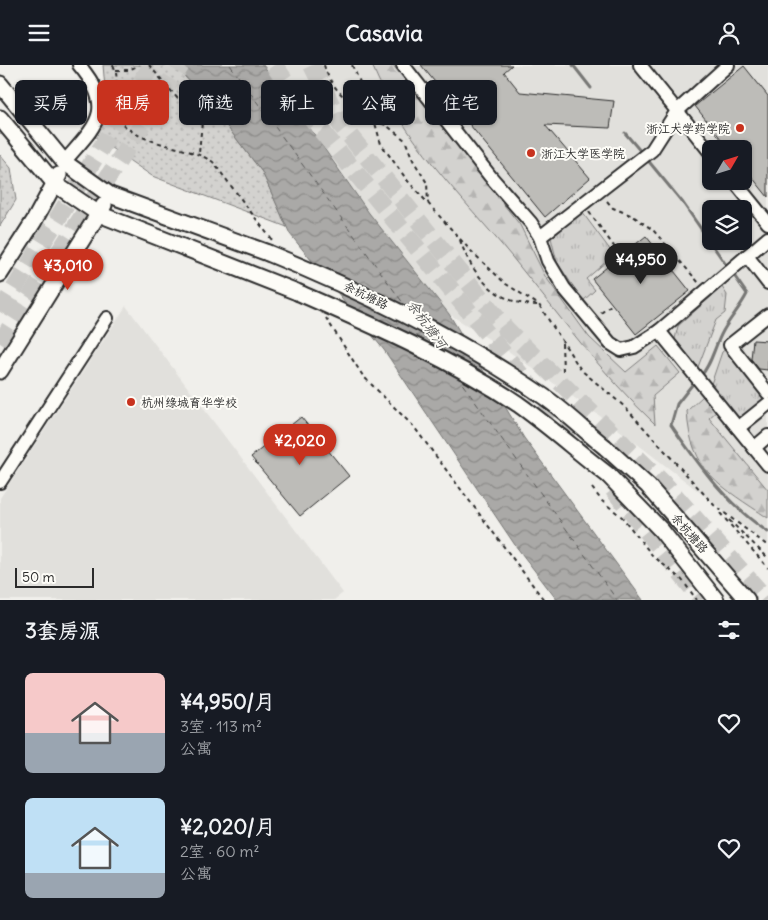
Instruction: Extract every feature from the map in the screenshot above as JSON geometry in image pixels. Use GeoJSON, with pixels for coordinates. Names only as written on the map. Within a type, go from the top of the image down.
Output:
{"type":"FeatureCollection","features":[{"type":"Feature","properties":{"kind":"main road","name":"余杭塘路"},"geometry":{"type":"LineString","coordinates":[[0,84],[64,162],[110,195],[272,250],[434,328],[545,397],[648,486],[747,600]]}},
{"type":"Feature","properties":{"kind":"main road","name":"余杭塘路"},"geometry":{"type":"LineString","coordinates":[[0,117],[55,184],[99,213],[297,292],[371,325],[455,367],[518,405],[608,475],[661,530],[716,600]]}},
{"type":"Feature","properties":{"kind":"main road"},"geometry":{"type":"LineString","coordinates":[[0,274],[55,184],[64,162]]}},
{"type":"Feature","properties":{"kind":"main road"},"geometry":{"type":"LineString","coordinates":[[0,371],[110,195]]}},
{"type":"Feature","properties":{"kind":"street"},"geometry":{"type":"LineString","coordinates":[[64,162],[96,125],[100,108],[98,92],[79,65]]}},
{"type":"Feature","properties":{"kind":"street"},"geometry":{"type":"LineString","coordinates":[[403,65],[540,237],[548,261],[564,288],[610,343],[621,350],[634,347],[659,331],[768,239]]}},
{"type":"Feature","properties":{"kind":"street"},"geometry":{"type":"LineString","coordinates":[[640,65],[702,142]]}},
{"type":"Feature","properties":{"kind":"street"},"geometry":{"type":"LineString","coordinates":[[540,237],[652,150],[677,111],[728,65]]}},
{"type":"Feature","properties":{"kind":"street"},"geometry":{"type":"LineString","coordinates":[[741,190],[768,223]]}},
{"type":"Feature","properties":{"kind":"street"},"geometry":{"type":"LineString","coordinates":[[743,259],[768,283]]}},
{"type":"Feature","properties":{"kind":"street"},"geometry":{"type":"LineString","coordinates":[[768,315],[730,345],[768,393]]}},
{"type":"Feature","properties":{"kind":"street"},"geometry":{"type":"LineString","coordinates":[[0,483],[5,463],[107,318]]}},
{"type":"Feature","properties":{"kind":"street"},"geometry":{"type":"LineString","coordinates":[[659,331],[768,465]]}},
{"type":"Feature","properties":{"kind":"street"},"geometry":{"type":"LineString","coordinates":[[738,429],[768,404]]}},
{"type":"Feature","properties":{"kind":"street"},"geometry":{"type":"LineString","coordinates":[[754,447],[768,436]]}},
{"type":"Feature","properties":{"kind":"path"},"geometry":{"type":"LineString","coordinates":[[113,65],[118,81],[113,95],[112,111],[124,125],[146,140],[199,153],[213,162],[250,208],[272,250]]}},
{"type":"Feature","properties":{"kind":"path"},"geometry":{"type":"LineString","coordinates":[[116,70],[129,70],[139,65]]}},
{"type":"Feature","properties":{"kind":"path"},"geometry":{"type":"LineString","coordinates":[[149,65],[178,99],[202,122],[199,153]]}},
{"type":"Feature","properties":{"kind":"path"},"geometry":{"type":"LineString","coordinates":[[324,65],[332,85],[343,96]]}},
{"type":"Feature","properties":{"kind":"path"},"geometry":{"type":"LineString","coordinates":[[352,65],[359,80]]}},
{"type":"Feature","properties":{"kind":"path"},"geometry":{"type":"LineString","coordinates":[[375,125],[381,144],[393,162],[459,238],[506,283],[540,305],[580,370],[624,407],[714,505],[768,568]]}},
{"type":"Feature","properties":{"kind":"path"},"geometry":{"type":"LineString","coordinates":[[386,125],[405,140],[413,160],[427,183],[428,203]]}},
{"type":"Feature","properties":{"kind":"path"},"geometry":{"type":"LineString","coordinates":[[599,191],[613,208],[633,217],[653,230],[697,281],[708,288]]}},
{"type":"Feature","properties":{"kind":"path"},"geometry":{"type":"LineString","coordinates":[[583,203],[621,256]]}},
{"type":"Feature","properties":{"kind":"path"},"geometry":{"type":"LineString","coordinates":[[459,238],[465,256],[475,273],[493,291],[508,301],[526,305],[540,305]]}},
{"type":"Feature","properties":{"kind":"path"},"geometry":{"type":"LineString","coordinates":[[591,321],[612,305]]}},
{"type":"Feature","properties":{"kind":"path"},"geometry":{"type":"LineString","coordinates":[[325,318],[363,376],[414,427],[544,600]]}},
{"type":"Feature","properties":{"kind":"path"},"geometry":{"type":"LineString","coordinates":[[562,341],[563,371]]}},
{"type":"Feature","properties":{"kind":"path"},"geometry":{"type":"LineString","coordinates":[[592,488],[602,501],[622,517],[652,555],[682,580],[697,600]]}},
{"type":"Feature","properties":{"kind":"path"},"geometry":{"type":"LineString","coordinates":[[714,505],[768,558]]}},
{"type":"Feature","properties":{"kind":"path"},"geometry":{"type":"LineString","coordinates":[[724,515],[768,546]]}},
{"type":"Feature","properties":{"kind":"shaded area"},"geometry":{"type":"Polygon","coordinates":[[[263,65],[768,65],[768,545],[614,426],[511,353],[449,314],[369,213],[309,125],[333,125],[333,80],[275,80],[263,65]]]}},
{"type":"Feature","properties":{"kind":"shaded area","name":"杭州绿城育华学校"},"geometry":{"type":"Polygon","coordinates":[[[126,306],[343,593],[334,600],[0,600],[0,498],[126,306]]]}},
{"type":"Feature","properties":{"kind":"green space"},"geometry":{"type":"Polygon","coordinates":[[[103,65],[174,65],[188,80],[179,80],[179,125],[226,125],[262,172],[287,227],[152,176],[95,137],[101,125],[169,125],[169,80],[104,80],[103,65]]]}},
{"type":"Feature","properties":{"kind":"green space"},"geometry":{"type":"Polygon","coordinates":[[[372,65],[393,65],[405,80],[379,80],[372,65]]]}},
{"type":"Feature","properties":{"kind":"green space"},"geometry":{"type":"Polygon","coordinates":[[[415,93],[425,105],[425,125],[441,125],[520,225],[545,276],[589,337],[626,372],[658,346],[680,373],[653,396],[655,424],[598,364],[512,257],[416,143],[404,125],[415,125],[415,93]]]}},
{"type":"Feature","properties":{"kind":"green space"},"geometry":{"type":"Polygon","coordinates":[[[0,155],[11,168],[16,200],[0,226],[0,155]]]}},
{"type":"Feature","properties":{"kind":"green space"},"geometry":{"type":"Polygon","coordinates":[[[582,212],[614,255],[586,279],[595,290],[583,301],[557,262],[551,238],[582,212]]]}},
{"type":"Feature","properties":{"kind":"green space"},"geometry":{"type":"Polygon","coordinates":[[[722,287],[727,295],[725,313],[716,320],[698,367],[675,339],[678,326],[722,287]]]}},
{"type":"Feature","properties":{"kind":"green space"},"geometry":{"type":"Polygon","coordinates":[[[727,348],[766,398],[739,420],[711,384],[722,352],[727,348]]]}},
{"type":"Feature","properties":{"kind":"green space"},"geometry":{"type":"Polygon","coordinates":[[[704,395],[717,411],[709,418],[768,490],[768,518],[736,497],[711,476],[694,449],[689,432],[687,411],[704,395]]]}},
{"type":"Feature","properties":{"kind":"water","name":"余杭塘河"},"geometry":{"type":"Polygon","coordinates":[[[175,65],[263,65],[275,80],[261,80],[261,125],[308,125],[369,213],[449,314],[524,438],[643,600],[557,600],[515,545],[384,350],[290,234],[262,172],[226,125],[251,125],[251,80],[188,80],[175,65]]]}},
{"type":"Feature","properties":{"kind":"building","name":"浙江大学医学院"},"geometry":{"type":"Polygon","coordinates":[[[421,65],[512,65],[504,72],[520,92],[614,101],[610,128],[545,125],[590,178],[545,217],[470,125],[497,125],[497,80],[433,80],[421,65]]]}},
{"type":"Feature","properties":{"kind":"building","name":"浙江大学药学院"},"geometry":{"type":"Polygon","coordinates":[[[744,66],[768,96],[768,197],[752,177],[752,140],[722,140],[695,106],[744,66]]]}},
{"type":"Feature","properties":{"kind":"building"},"geometry":{"type":"Polygon","coordinates":[[[646,236],[690,291],[636,334],[592,279],[646,236]]]}},
{"type":"Feature","properties":{"kind":"building"},"geometry":{"type":"Polygon","coordinates":[[[753,340],[768,341],[768,370],[759,369],[751,359],[753,340]]]}},
{"type":"Feature","properties":{"kind":"building"},"geometry":{"type":"Polygon","coordinates":[[[301,417],[349,476],[300,516],[251,457],[301,417]]]}},
{"type":"Feature","properties":{"kind":"waterway"},"geometry":{"type":"LineString","coordinates":[[573,65],[591,88]]}},
{"type":"Feature","properties":{"kind":"waterway"},"geometry":{"type":"LineString","coordinates":[[625,133],[642,153]]}},
{"type":"Feature","properties":{"kind":"waterway"},"geometry":{"type":"LineString","coordinates":[[646,158],[683,203],[729,269]]}},
{"type":"Feature","properties":{"kind":"waterway"},"geometry":{"type":"LineString","coordinates":[[700,377],[707,367],[723,331],[747,294],[733,274]]}},
{"type":"Feature","properties":{"kind":"waterway"},"geometry":{"type":"LineString","coordinates":[[695,381],[677,404],[671,425],[726,497],[768,532]]}},
{"type":"Feature","properties":{"kind":"ferry route"},"geometry":{"type":"LineString","coordinates":[[230,65],[406,307]]}},
{"type":"Feature","properties":{"kind":"ferry route"},"geometry":{"type":"LineString","coordinates":[[425,333],[436,348]]}},
{"type":"Feature","properties":{"kind":"ferry route"},"geometry":{"type":"LineString","coordinates":[[456,375],[617,600]]}},
{"type":"Feature","properties":{"kind":"tunnel"},"geometry":{"type":"LineString","coordinates":[[0,312],[152,65]]}},
{"type":"Feature","properties":{"kind":"tunnel"},"geometry":{"type":"LineString","coordinates":[[0,343],[181,65]]}},
{"type":"Feature","properties":{"kind":"tunnel"},"geometry":{"type":"LineString","coordinates":[[274,65],[311,118],[583,451]]}},
{"type":"Feature","properties":{"kind":"tunnel"},"geometry":{"type":"LineString","coordinates":[[312,65],[341,125],[506,329],[668,488],[767,600]]}},
{"type":"Feature","properties":{"kind":"tunnel"},"geometry":{"type":"LineString","coordinates":[[613,489],[702,600]]}},
{"type":"Feature","properties":{"kind":"place","name":"浙江大学药学院"},"geometry":{"type":"Point","coordinates":[740,128]}},
{"type":"Feature","properties":{"kind":"place","name":"浙江大学医学院"},"geometry":{"type":"Point","coordinates":[531,153]}},
{"type":"Feature","properties":{"kind":"place","name":"杭州绿城育华学校"},"geometry":{"type":"Point","coordinates":[131,402]}}]}
